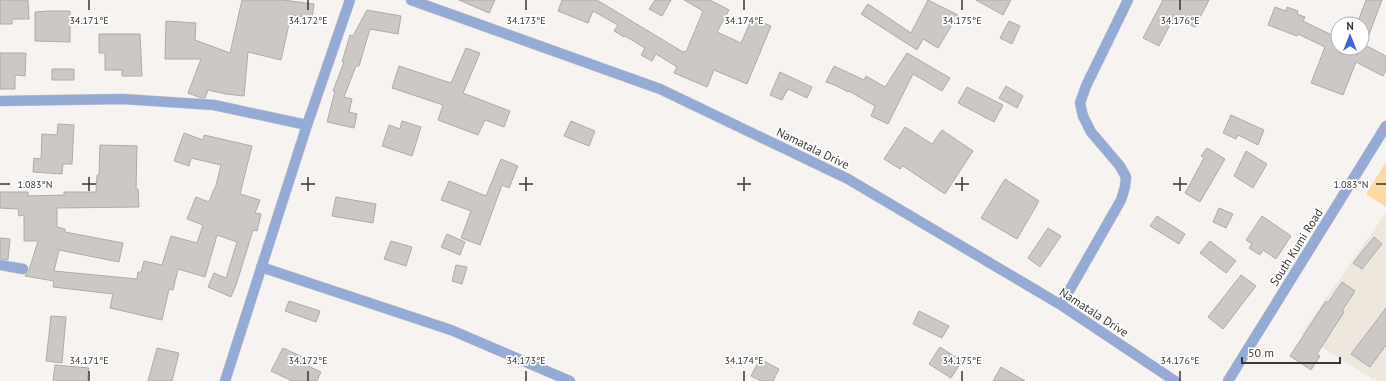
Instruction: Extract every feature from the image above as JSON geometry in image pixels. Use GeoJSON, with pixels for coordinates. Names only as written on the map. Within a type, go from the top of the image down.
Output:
{"type":"FeatureCollection","features":[{"type":"Feature","properties":{"kind":"street"},"geometry":{"type":"LineString","coordinates":[[225,381],[307,125],[350,0]]}},
{"type":"Feature","properties":{"kind":"street","name":"Namatala Drive"},"geometry":{"type":"LineString","coordinates":[[411,0],[660,89],[848,179],[1061,305],[1175,381]]}},
{"type":"Feature","properties":{"kind":"street"},"geometry":{"type":"LineString","coordinates":[[1061,305],[1121,200],[1125,187],[1126,177],[1120,166],[1091,132],[1083,116],[1080,103],[1086,86],[1128,0]]}},
{"type":"Feature","properties":{"kind":"street"},"geometry":{"type":"LineString","coordinates":[[0,101],[123,99],[214,105],[307,125]]}},
{"type":"Feature","properties":{"kind":"street","name":"South Kumi Road"},"geometry":{"type":"LineString","coordinates":[[1228,381],[1386,126]]}},
{"type":"Feature","properties":{"kind":"street"},"geometry":{"type":"LineString","coordinates":[[0,266],[23,269]]}},
{"type":"Feature","properties":{"kind":"street"},"geometry":{"type":"LineString","coordinates":[[261,267],[451,330],[570,381]]}},
{"type":"Feature","properties":{"kind":"shaded area"},"geometry":{"type":"Polygon","coordinates":[[[1386,162],[1386,207],[1366,194],[1386,162]]]}},
{"type":"Feature","properties":{"kind":"shaded area"},"geometry":{"type":"Polygon","coordinates":[[[1385,214],[1386,381],[1376,381],[1301,334],[1385,214]]]}},
{"type":"Feature","properties":{"kind":"building"},"geometry":{"type":"Polygon","coordinates":[[[0,0],[28,0],[29,19],[12,19],[12,24],[0,24],[0,0]]]}},
{"type":"Feature","properties":{"kind":"building"},"geometry":{"type":"Polygon","coordinates":[[[242,0],[283,0],[314,4],[312,18],[291,15],[281,60],[248,52],[244,96],[208,90],[205,98],[201,98],[188,93],[201,59],[165,59],[166,21],[196,23],[195,40],[230,53],[242,0]]]}},
{"type":"Feature","properties":{"kind":"building"},"geometry":{"type":"Polygon","coordinates":[[[459,0],[495,0],[489,13],[459,0]]]}},
{"type":"Feature","properties":{"kind":"building"},"geometry":{"type":"Polygon","coordinates":[[[562,0],[597,0],[683,52],[686,52],[703,11],[684,0],[710,0],[729,10],[717,32],[741,43],[752,18],[771,26],[747,84],[714,70],[707,87],[674,73],[677,67],[656,54],[652,61],[641,55],[645,48],[614,31],[618,25],[593,11],[588,23],[558,11],[562,0]]]}},
{"type":"Feature","properties":{"kind":"building"},"geometry":{"type":"Polygon","coordinates":[[[655,0],[671,0],[662,16],[649,9],[655,0]]]}},
{"type":"Feature","properties":{"kind":"building"},"geometry":{"type":"Polygon","coordinates":[[[928,0],[958,15],[938,48],[923,39],[917,50],[861,14],[868,4],[911,33],[928,0]]]}},
{"type":"Feature","properties":{"kind":"building"},"geometry":{"type":"Polygon","coordinates":[[[976,0],[1011,0],[1003,15],[976,0]]]}},
{"type":"Feature","properties":{"kind":"building"},"geometry":{"type":"Polygon","coordinates":[[[1163,0],[1209,0],[1195,27],[1177,19],[1176,21],[1173,19],[1159,46],[1143,38],[1163,0]]]}},
{"type":"Feature","properties":{"kind":"building"},"geometry":{"type":"Polygon","coordinates":[[[1366,0],[1382,0],[1370,32],[1370,16],[1360,16],[1366,0]]]}},
{"type":"Feature","properties":{"kind":"building"},"geometry":{"type":"Polygon","coordinates":[[[1275,7],[1286,11],[1287,7],[1298,11],[1297,14],[1305,17],[1303,21],[1330,34],[1330,56],[1370,56],[1370,48],[1386,56],[1386,70],[1383,76],[1356,62],[1343,95],[1311,83],[1325,47],[1298,34],[1297,36],[1268,25],[1275,7]]]}},
{"type":"Feature","properties":{"kind":"building"},"geometry":{"type":"Polygon","coordinates":[[[367,10],[401,16],[398,34],[370,29],[359,66],[356,66],[344,97],[352,99],[349,112],[357,114],[354,128],[327,122],[335,91],[333,91],[344,62],[342,62],[350,35],[353,36],[367,10]]]}},
{"type":"Feature","properties":{"kind":"building"},"geometry":{"type":"Polygon","coordinates":[[[70,11],[70,42],[35,41],[35,12],[70,11]]]}},
{"type":"Feature","properties":{"kind":"building"},"geometry":{"type":"Polygon","coordinates":[[[1009,21],[1020,26],[1012,44],[1000,38],[1009,21]]]}},
{"type":"Feature","properties":{"kind":"building"},"geometry":{"type":"Polygon","coordinates":[[[99,34],[140,34],[142,76],[122,76],[122,70],[105,70],[105,53],[99,53],[99,34]]]}},
{"type":"Feature","properties":{"kind":"building"},"geometry":{"type":"Polygon","coordinates":[[[466,48],[480,53],[463,93],[510,111],[504,127],[485,120],[478,135],[438,120],[443,105],[392,88],[399,66],[451,83],[466,48]]]}},
{"type":"Feature","properties":{"kind":"building"},"geometry":{"type":"Polygon","coordinates":[[[0,53],[26,53],[25,76],[15,75],[15,89],[0,89],[0,53]]]}},
{"type":"Feature","properties":{"kind":"building"},"geometry":{"type":"Polygon","coordinates":[[[907,53],[950,78],[942,91],[913,74],[888,124],[871,116],[875,106],[849,91],[848,92],[826,82],[834,66],[864,80],[866,76],[885,87],[907,53]]]}},
{"type":"Feature","properties":{"kind":"building"},"geometry":{"type":"Polygon","coordinates":[[[52,69],[74,69],[74,80],[52,80],[52,69]]]}},
{"type":"Feature","properties":{"kind":"building"},"geometry":{"type":"Polygon","coordinates":[[[780,72],[812,87],[807,98],[788,89],[782,100],[770,95],[780,72]]]}},
{"type":"Feature","properties":{"kind":"building"},"geometry":{"type":"Polygon","coordinates":[[[1006,86],[1023,96],[1017,108],[999,98],[1006,86]]]}},
{"type":"Feature","properties":{"kind":"building"},"geometry":{"type":"Polygon","coordinates":[[[967,87],[1003,105],[994,122],[958,103],[967,87]]]}},
{"type":"Feature","properties":{"kind":"building"},"geometry":{"type":"Polygon","coordinates":[[[1231,115],[1264,130],[1258,145],[1238,135],[1236,139],[1223,133],[1231,115]]]}},
{"type":"Feature","properties":{"kind":"building"},"geometry":{"type":"Polygon","coordinates":[[[402,121],[421,127],[412,156],[382,146],[389,125],[400,129],[402,121]]]}},
{"type":"Feature","properties":{"kind":"building"},"geometry":{"type":"Polygon","coordinates":[[[571,121],[595,131],[589,146],[564,136],[571,121]]]}},
{"type":"Feature","properties":{"kind":"building"},"geometry":{"type":"Polygon","coordinates":[[[58,124],[74,125],[72,164],[63,164],[62,174],[33,172],[34,158],[41,159],[42,134],[57,135],[58,124]]]}},
{"type":"Feature","properties":{"kind":"building"},"geometry":{"type":"Polygon","coordinates":[[[905,127],[932,144],[942,130],[973,151],[945,194],[903,166],[900,169],[884,159],[905,127]]]}},
{"type":"Feature","properties":{"kind":"building"},"geometry":{"type":"Polygon","coordinates":[[[184,133],[203,140],[204,135],[252,146],[240,194],[260,200],[255,213],[261,214],[257,231],[253,230],[231,297],[208,287],[214,273],[226,278],[237,242],[217,235],[205,277],[178,269],[173,290],[169,289],[162,320],[110,308],[113,294],[53,287],[54,281],[25,276],[29,270],[38,241],[24,241],[24,215],[19,216],[18,209],[0,208],[0,192],[28,192],[28,196],[64,195],[64,192],[96,192],[97,175],[99,175],[100,145],[137,146],[136,189],[138,189],[139,207],[57,208],[57,227],[65,229],[65,232],[123,243],[119,262],[59,250],[54,271],[137,279],[138,272],[141,272],[144,261],[162,265],[171,236],[197,243],[203,225],[187,219],[196,197],[209,202],[215,189],[221,165],[191,158],[189,166],[174,161],[184,133]]]}},
{"type":"Feature","properties":{"kind":"building"},"geometry":{"type":"Polygon","coordinates":[[[1207,148],[1225,159],[1200,202],[1185,193],[1204,158],[1201,156],[1207,148]]]}},
{"type":"Feature","properties":{"kind":"building"},"geometry":{"type":"Polygon","coordinates":[[[1246,151],[1267,164],[1253,188],[1234,176],[1246,151]]]}},
{"type":"Feature","properties":{"kind":"building"},"geometry":{"type":"Polygon","coordinates":[[[501,159],[518,166],[509,188],[502,185],[480,245],[461,238],[471,211],[441,200],[449,181],[486,196],[501,159]]]}},
{"type":"Feature","properties":{"kind":"building"},"geometry":{"type":"Polygon","coordinates":[[[1005,179],[1039,201],[1017,239],[981,218],[1005,179]]]}},
{"type":"Feature","properties":{"kind":"building"},"geometry":{"type":"Polygon","coordinates":[[[336,197],[376,204],[373,223],[332,216],[336,197]]]}},
{"type":"Feature","properties":{"kind":"building"},"geometry":{"type":"Polygon","coordinates":[[[1219,208],[1233,214],[1226,228],[1213,222],[1219,208]]]}},
{"type":"Feature","properties":{"kind":"building"},"geometry":{"type":"Polygon","coordinates":[[[1157,216],[1185,234],[1179,244],[1150,226],[1157,216]]]}},
{"type":"Feature","properties":{"kind":"building"},"geometry":{"type":"Polygon","coordinates":[[[1262,216],[1291,236],[1276,259],[1263,250],[1260,255],[1249,248],[1252,244],[1246,240],[1262,216]]]}},
{"type":"Feature","properties":{"kind":"building"},"geometry":{"type":"Polygon","coordinates":[[[1048,228],[1061,236],[1040,267],[1028,258],[1048,228]]]}},
{"type":"Feature","properties":{"kind":"building"},"geometry":{"type":"Polygon","coordinates":[[[447,234],[465,242],[460,255],[441,247],[447,234]]]}},
{"type":"Feature","properties":{"kind":"building"},"geometry":{"type":"Polygon","coordinates":[[[1374,237],[1382,244],[1362,269],[1353,263],[1374,237]]]}},
{"type":"Feature","properties":{"kind":"building"},"geometry":{"type":"Polygon","coordinates":[[[0,238],[10,239],[8,260],[0,259],[0,238]]]}},
{"type":"Feature","properties":{"kind":"building"},"geometry":{"type":"Polygon","coordinates":[[[391,241],[412,247],[406,266],[384,259],[391,241]]]}},
{"type":"Feature","properties":{"kind":"building"},"geometry":{"type":"Polygon","coordinates":[[[1210,241],[1236,261],[1226,273],[1200,253],[1210,241]]]}},
{"type":"Feature","properties":{"kind":"building"},"geometry":{"type":"Polygon","coordinates":[[[456,265],[467,267],[462,284],[452,281],[456,265]]]}},
{"type":"Feature","properties":{"kind":"building"},"geometry":{"type":"Polygon","coordinates":[[[1241,275],[1256,286],[1223,329],[1208,317],[1241,275]]]}},
{"type":"Feature","properties":{"kind":"building"},"geometry":{"type":"Polygon","coordinates":[[[1342,282],[1355,291],[1342,311],[1344,312],[1317,354],[1320,356],[1311,370],[1290,356],[1326,301],[1328,303],[1342,282]]]}},
{"type":"Feature","properties":{"kind":"building"},"geometry":{"type":"Polygon","coordinates":[[[289,301],[320,311],[316,322],[285,311],[289,301]]]}},
{"type":"Feature","properties":{"kind":"building"},"geometry":{"type":"Polygon","coordinates":[[[1386,308],[1386,345],[1370,367],[1351,354],[1386,308]]]}},
{"type":"Feature","properties":{"kind":"building"},"geometry":{"type":"Polygon","coordinates":[[[919,311],[949,326],[942,338],[913,324],[919,311]]]}},
{"type":"Feature","properties":{"kind":"building"},"geometry":{"type":"Polygon","coordinates":[[[51,316],[66,317],[62,363],[46,361],[51,316]]]}},
{"type":"Feature","properties":{"kind":"building"},"geometry":{"type":"Polygon","coordinates":[[[940,347],[962,361],[951,378],[929,364],[940,347]]]}},
{"type":"Feature","properties":{"kind":"building"},"geometry":{"type":"Polygon","coordinates":[[[157,348],[179,353],[172,381],[148,381],[157,348]]]}},
{"type":"Feature","properties":{"kind":"building"},"geometry":{"type":"Polygon","coordinates":[[[283,348],[311,361],[308,366],[321,372],[317,381],[292,381],[271,371],[283,348]]]}},
{"type":"Feature","properties":{"kind":"building"},"geometry":{"type":"Polygon","coordinates":[[[760,359],[779,369],[773,381],[761,381],[751,376],[760,359]]]}},
{"type":"Feature","properties":{"kind":"building"},"geometry":{"type":"Polygon","coordinates":[[[55,365],[89,368],[87,381],[53,381],[55,365]]]}},
{"type":"Feature","properties":{"kind":"building"},"geometry":{"type":"Polygon","coordinates":[[[1001,367],[1025,381],[993,381],[1001,367]]]}}]}
